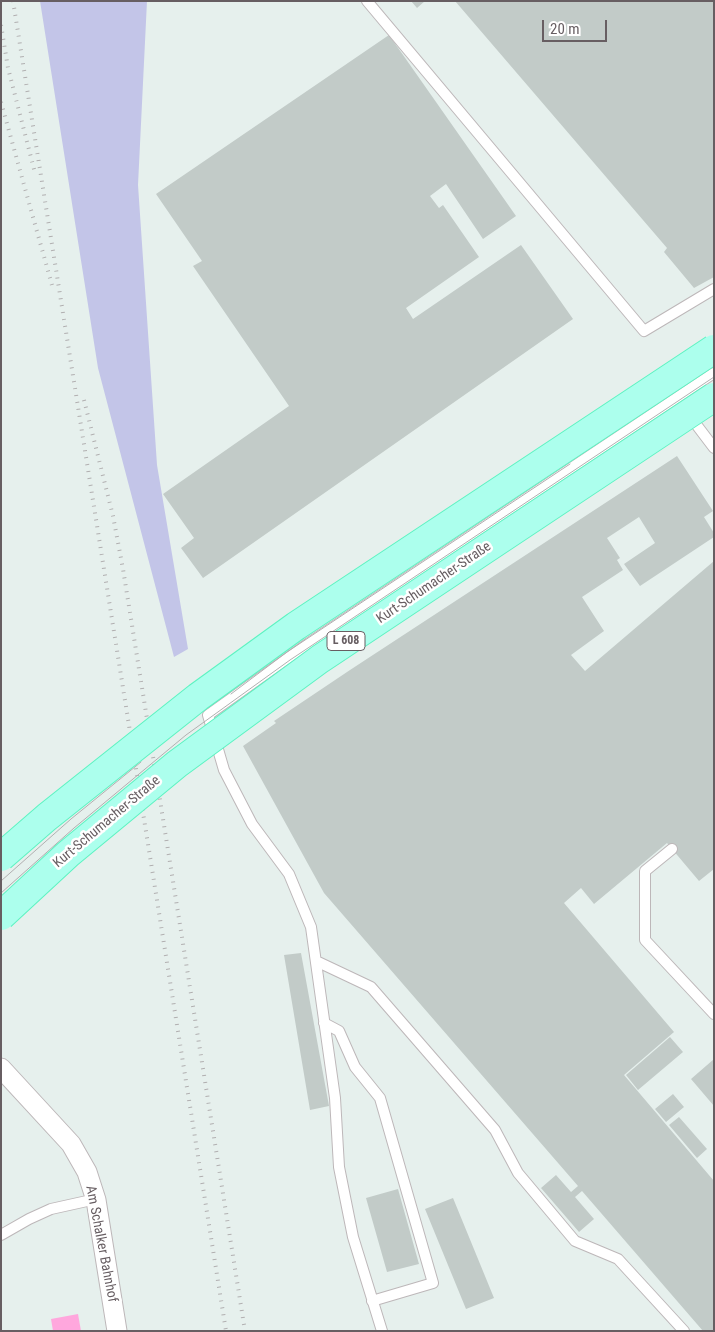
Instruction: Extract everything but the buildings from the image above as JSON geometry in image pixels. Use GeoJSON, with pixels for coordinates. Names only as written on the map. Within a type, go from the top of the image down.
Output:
{"type":"FeatureCollection","features":[{"type":"Feature","properties":{"kind":"main road"},"geometry":{"type":"LineString","coordinates":[[1,858],[47,817],[198,697],[281,637],[714,349]]}},
{"type":"Feature","properties":{"kind":"main road","name":"Kurt-Schumacher-Straße"},"geometry":{"type":"LineString","coordinates":[[1,916],[68,854],[178,764],[296,676],[714,397]]}},
{"type":"Feature","properties":{"kind":"street","name":"Am Schalker Bahnhof"},"geometry":{"type":"LineString","coordinates":[[1,1068],[71,1144],[87,1172],[96,1199],[117,1331]]}},
{"type":"Feature","properties":{"kind":"street"},"geometry":{"type":"LineString","coordinates":[[1,1087],[22,1092]]}},
{"type":"Feature","properties":{"kind":"lane"},"geometry":{"type":"LineString","coordinates":[[368,1],[644,331],[714,289]]}},
{"type":"Feature","properties":{"kind":"lane"},"geometry":{"type":"LineString","coordinates":[[382,1331],[353,1237],[339,1167],[335,1098],[311,927],[289,874],[252,824],[224,770],[208,715],[309,643],[714,373]]}},
{"type":"Feature","properties":{"kind":"lane"},"geometry":{"type":"LineString","coordinates":[[677,398],[714,448]]}},
{"type":"Feature","properties":{"kind":"lane"},"geometry":{"type":"LineString","coordinates":[[672,849],[645,871],[645,940],[714,1014]]}},
{"type":"Feature","properties":{"kind":"lane"},"geometry":{"type":"LineString","coordinates":[[316,960],[372,987],[495,1130],[518,1174],[576,1241],[618,1259],[684,1331]]}},
{"type":"Feature","properties":{"kind":"lane"},"geometry":{"type":"LineString","coordinates":[[324,1023],[339,1031],[355,1067],[380,1098],[433,1283],[372,1301]]}},
{"type":"Feature","properties":{"kind":"lane"},"geometry":{"type":"LineString","coordinates":[[1,1235],[51,1209],[96,1199]]}},
{"type":"Feature","properties":{"kind":"shaded area"},"geometry":{"type":"Polygon","coordinates":[[[40,1],[147,1],[138,185],[157,465],[188,649],[174,657],[98,368],[40,1]]]}},
{"type":"Feature","properties":{"kind":"shaded area"},"geometry":{"type":"Polygon","coordinates":[[[78,1314],[81,1331],[53,1331],[51,1319],[78,1314]]]}},
{"type":"Feature","properties":{"kind":"tram line"},"geometry":{"type":"LineString","coordinates":[[1,893],[74,828],[186,735],[290,660],[714,377]]}},
{"type":"Feature","properties":{"kind":"tram line"},"geometry":{"type":"LineString","coordinates":[[231,694],[287,652],[570,464]]}},
{"type":"Feature","properties":{"kind":"tram line"},"geometry":{"type":"LineString","coordinates":[[1,881],[71,819],[141,762]]}},
{"type":"Feature","properties":{"kind":"railway"},"geometry":{"type":"LineString","coordinates":[[13,1],[226,1331]]}},
{"type":"Feature","properties":{"kind":"railway"},"geometry":{"type":"LineString","coordinates":[[1,25],[8,68],[35,173]]}},
{"type":"Feature","properties":{"kind":"railway"},"geometry":{"type":"LineString","coordinates":[[1,102],[53,289]]}},
{"type":"Feature","properties":{"kind":"railway"},"geometry":{"type":"LineString","coordinates":[[84,400],[113,516],[123,569],[245,1331]]}}]}
